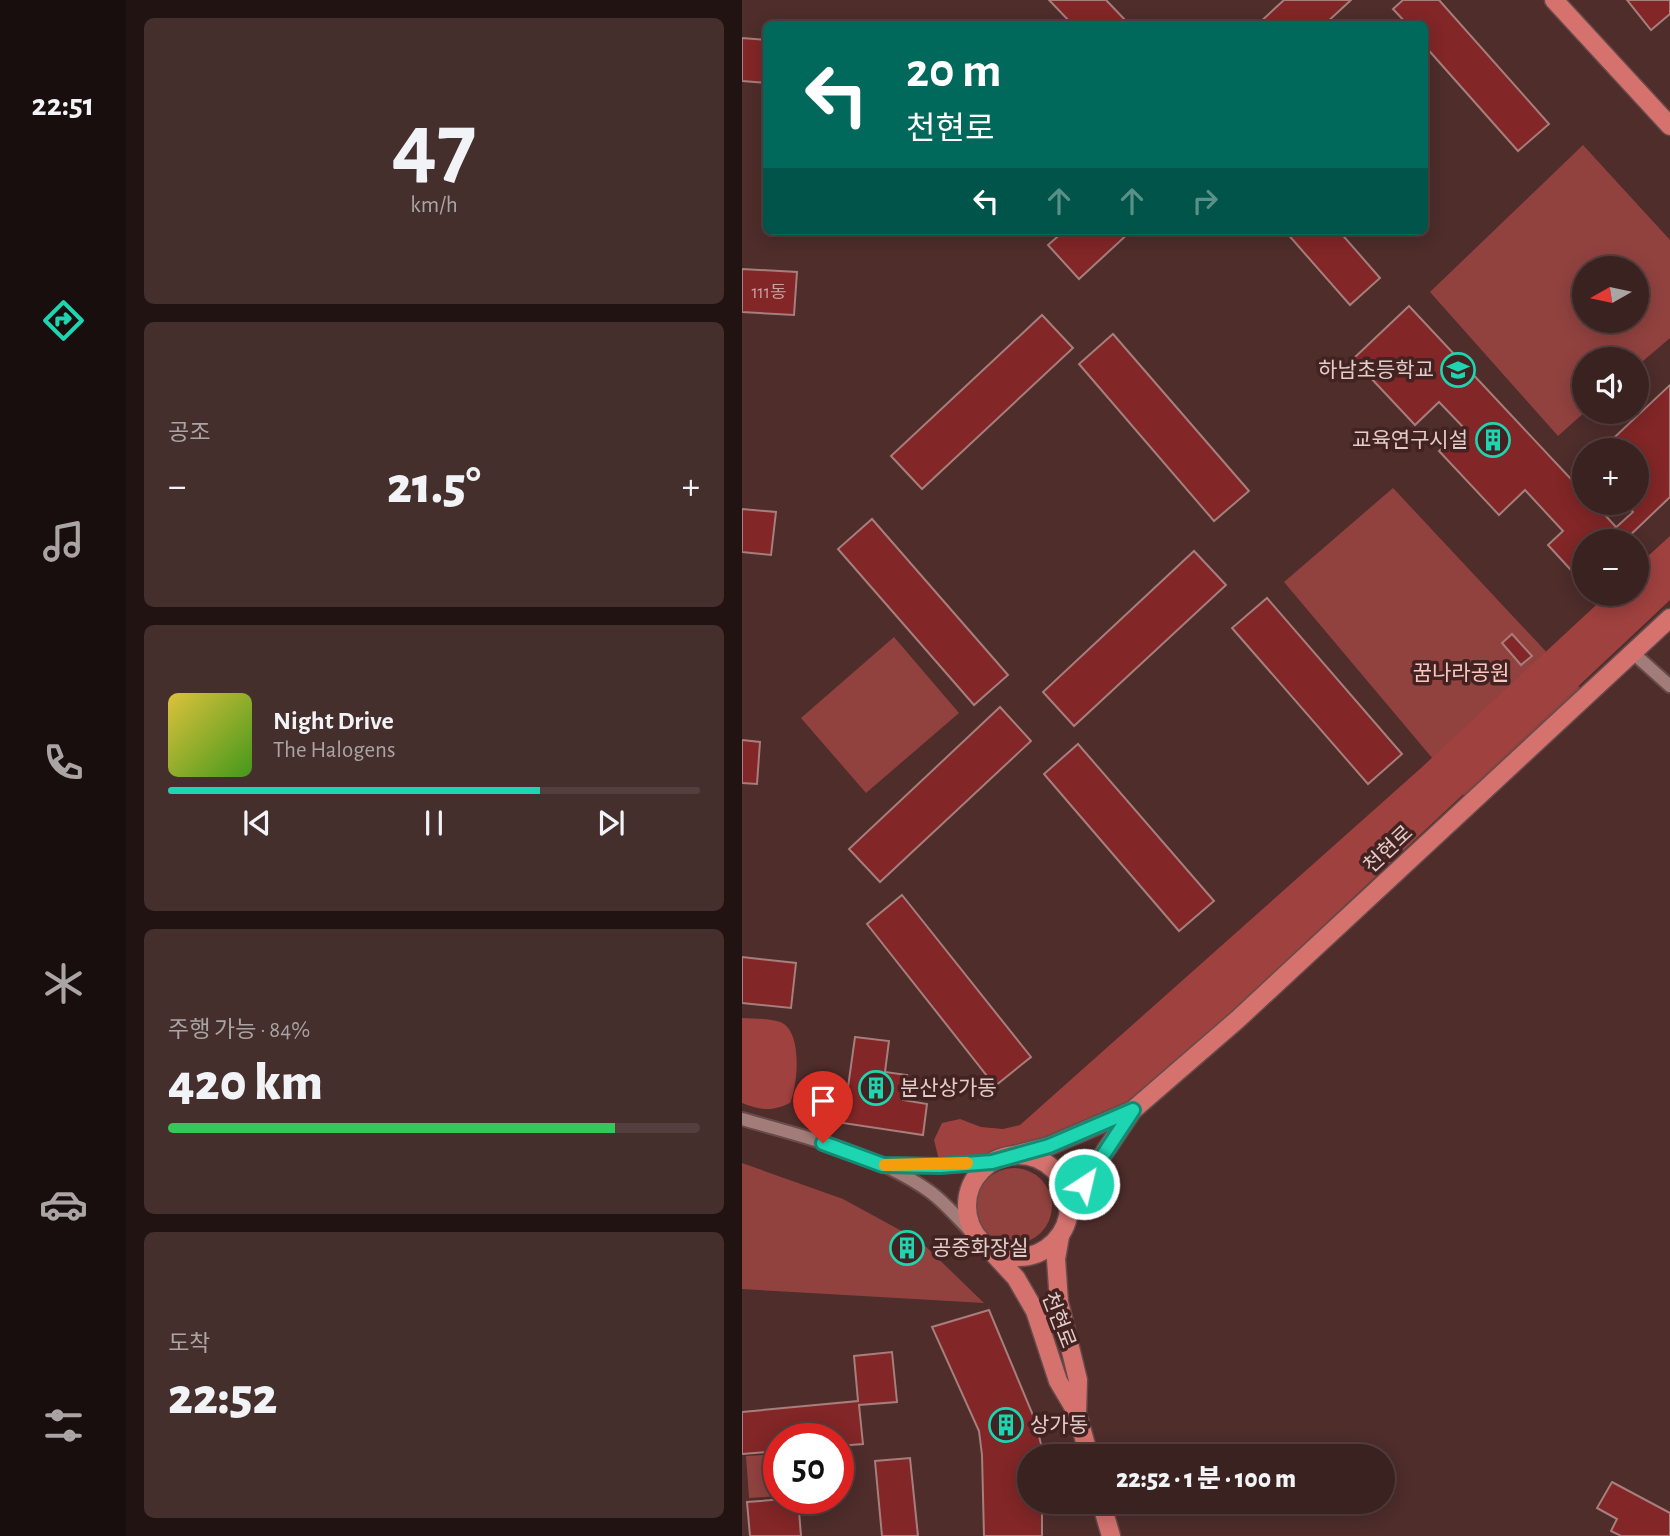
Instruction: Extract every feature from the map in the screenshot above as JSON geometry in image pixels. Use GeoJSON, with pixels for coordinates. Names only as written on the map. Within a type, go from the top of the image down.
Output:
{"type":"FeatureCollection","features":[{"type":"Feature","properties":{"kind":"main road"},"geometry":{"type":"LineString","coordinates":[[1554,0],[1670,127]]}},
{"type":"Feature","properties":{"kind":"main road","name":"천현로"},"geometry":{"type":"LineString","coordinates":[[1069,1205],[1133,1110],[1237,1020],[1670,618]]}},
{"type":"Feature","properties":{"kind":"main road","name":"천현로"},"geometry":{"type":"LineString","coordinates":[[1014,1155],[1049,1146],[1133,1110]]}},
{"type":"Feature","properties":{"kind":"main road"},"geometry":{"type":"LineString","coordinates":[[1014,1155],[1031,1156],[1046,1163],[1058,1174],[1066,1189],[1069,1205],[1067,1222],[1060,1236],[1049,1247],[1035,1255],[1020,1258],[1004,1256],[990,1250],[976,1237],[968,1221],[967,1204],[970,1187],[979,1173],[992,1162],[1014,1155]]}},
{"type":"Feature","properties":{"kind":"main road","name":"천현로"},"geometry":{"type":"LineString","coordinates":[[1060,1236],[1056,1259],[1059,1302],[1078,1380],[1077,1413]]}},
{"type":"Feature","properties":{"kind":"main road","name":"천현로"},"geometry":{"type":"LineString","coordinates":[[990,1250],[1016,1278],[1035,1311],[1058,1381],[1077,1413],[1086,1444]]}},
{"type":"Feature","properties":{"kind":"main road"},"geometry":{"type":"LineString","coordinates":[[1105,1514],[1111,1536]]}},
{"type":"Feature","properties":{"kind":"street"},"geometry":{"type":"LineString","coordinates":[[1632,652],[1670,687]]}},
{"type":"Feature","properties":{"kind":"street"},"geometry":{"type":"LineString","coordinates":[[742,1119],[823,1143],[883,1165],[930,1192],[976,1237]]}},
{"type":"Feature","properties":{"kind":"street"},"geometry":{"type":"LineString","coordinates":[[883,1165],[940,1166],[992,1162]]}},
{"type":"Feature","properties":{"kind":"green space"},"geometry":{"type":"Polygon","coordinates":[[[1583,145],[1670,240],[1670,338],[1649,356],[1649,347],[1572,347],[1572,424],[1558,436],[1430,292],[1583,145]]]}},
{"type":"Feature","properties":{"kind":"green space","name":"꿈나라공원"},"geometry":{"type":"Polygon","coordinates":[[[1393,488],[1582,690],[1465,797],[1284,582],[1393,488]]]}},
{"type":"Feature","properties":{"kind":"green space"},"geometry":{"type":"Polygon","coordinates":[[[894,637],[959,713],[866,793],[801,718],[894,637]]]}},
{"type":"Feature","properties":{"kind":"green space"},"geometry":{"type":"Polygon","coordinates":[[[742,1163],[843,1199],[920,1241],[984,1303],[742,1289],[742,1163]]]}},
{"type":"Feature","properties":{"kind":"green space"},"geometry":{"type":"Polygon","coordinates":[[[1014,1168],[1028,1171],[1041,1179],[1049,1192],[1052,1206],[1049,1220],[1041,1233],[1028,1241],[1014,1244],[1000,1241],[987,1233],[979,1220],[976,1206],[979,1192],[987,1179],[1000,1171],[1014,1168]]]}},
{"type":"Feature","properties":{"kind":"green space"},"geometry":{"type":"Polygon","coordinates":[[[763,1455],[763,1497],[749,1498],[746,1456],[763,1455]]]}},
{"type":"Feature","properties":{"kind":"shaded area"},"geometry":{"type":"Polygon","coordinates":[[[1670,536],[1670,600],[1127,1110],[1066,1143],[1018,1164],[973,1172],[953,1169],[939,1160],[934,1140],[942,1123],[960,1119],[981,1127],[1003,1129],[1020,1125],[1421,768],[1595,606],[1649,606],[1649,555],[1670,536]]]}},
{"type":"Feature","properties":{"kind":"shaded area"},"geometry":{"type":"Polygon","coordinates":[[[742,1018],[766,1019],[780,1022],[787,1027],[797,1059],[790,1103],[766,1109],[742,1103],[742,1018]]]}},
{"type":"Feature","properties":{"kind":"building"},"geometry":{"type":"Polygon","coordinates":[[[1049,0],[1106,0],[1126,21],[1069,21],[1049,0]]]}},
{"type":"Feature","properties":{"kind":"building"},"geometry":{"type":"Polygon","coordinates":[[[1284,0],[1351,0],[1328,21],[1261,21],[1284,0]]]}},
{"type":"Feature","properties":{"kind":"building"},"geometry":{"type":"Polygon","coordinates":[[[1403,0],[1439,0],[1549,124],[1518,151],[1428,50],[1428,21],[1404,21],[1393,9],[1403,0]]]}},
{"type":"Feature","properties":{"kind":"building"},"geometry":{"type":"Polygon","coordinates":[[[1627,0],[1670,0],[1670,14],[1651,30],[1627,0]]]}},
{"type":"Feature","properties":{"kind":"building"},"geometry":{"type":"Polygon","coordinates":[[[742,38],[763,40],[763,83],[742,81],[742,38]]]}},
{"type":"Feature","properties":{"kind":"building"},"geometry":{"type":"Polygon","coordinates":[[[1059,235],[1127,235],[1079,279],[1048,245],[1059,235]]]}},
{"type":"Feature","properties":{"kind":"building"},"geometry":{"type":"Polygon","coordinates":[[[1289,235],[1342,235],[1380,278],[1350,305],[1289,235]]]}},
{"type":"Feature","properties":{"kind":"building"},"geometry":{"type":"Polygon","coordinates":[[[742,269],[797,272],[794,315],[742,312],[742,269]]]}},
{"type":"Feature","properties":{"kind":"building","name":"교육연구시설"},"geometry":{"type":"Polygon","coordinates":[[[1409,306],[1572,480],[1572,515],[1605,515],[1616,527],[1572,529],[1570,569],[1548,545],[1563,531],[1525,490],[1499,515],[1439,451],[1464,428],[1439,402],[1415,425],[1353,359],[1409,306]]]}},
{"type":"Feature","properties":{"kind":"building"},"geometry":{"type":"Polygon","coordinates":[[[1042,315],[1073,348],[922,489],[891,456],[1042,315]]]}},
{"type":"Feature","properties":{"kind":"building"},"geometry":{"type":"Polygon","coordinates":[[[1113,334],[1249,491],[1214,521],[1079,364],[1113,334]]]}},
{"type":"Feature","properties":{"kind":"building"},"geometry":{"type":"Polygon","coordinates":[[[1670,385],[1670,497],[1637,529],[1614,529],[1630,515],[1649,515],[1649,438],[1614,438],[1629,424],[1649,424],[1649,405],[1670,385]]]}},
{"type":"Feature","properties":{"kind":"building"},"geometry":{"type":"Polygon","coordinates":[[[742,509],[776,512],[771,555],[742,552],[742,509]]]}},
{"type":"Feature","properties":{"kind":"building"},"geometry":{"type":"Polygon","coordinates":[[[872,519],[1008,675],[974,705],[838,549],[872,519]]]}},
{"type":"Feature","properties":{"kind":"building"},"geometry":{"type":"Polygon","coordinates":[[[1194,551],[1226,585],[1074,726],[1043,692],[1194,551]]]}},
{"type":"Feature","properties":{"kind":"building"},"geometry":{"type":"Polygon","coordinates":[[[1267,598],[1402,754],[1368,784],[1232,628],[1267,598]]]}},
{"type":"Feature","properties":{"kind":"building"},"geometry":{"type":"Polygon","coordinates":[[[1512,634],[1532,656],[1521,665],[1502,643],[1512,634]]]}},
{"type":"Feature","properties":{"kind":"building"},"geometry":{"type":"Polygon","coordinates":[[[1000,707],[1031,741],[880,882],[849,849],[1000,707]]]}},
{"type":"Feature","properties":{"kind":"building"},"geometry":{"type":"Polygon","coordinates":[[[742,740],[760,742],[757,784],[742,783],[742,740]]]}},
{"type":"Feature","properties":{"kind":"building"},"geometry":{"type":"Polygon","coordinates":[[[1078,744],[1214,901],[1179,931],[1044,774],[1078,744]]]}},
{"type":"Feature","properties":{"kind":"building"},"geometry":{"type":"Polygon","coordinates":[[[902,895],[1031,1057],[995,1086],[867,924],[902,895]]]}},
{"type":"Feature","properties":{"kind":"building"},"geometry":{"type":"Polygon","coordinates":[[[742,957],[796,963],[791,1008],[742,1003],[742,957]]]}},
{"type":"Feature","properties":{"kind":"building","name":"분산상가동"},"geometry":{"type":"Polygon","coordinates":[[[855,1037],[889,1041],[885,1072],[907,1075],[903,1100],[927,1104],[923,1135],[843,1123],[855,1037]]]}},
{"type":"Feature","properties":{"kind":"building","name":"공중화장실"},"geometry":{"type":"Polygon","coordinates":[[[900,1242],[914,1243],[914,1254],[899,1253],[900,1242]]]}},
{"type":"Feature","properties":{"kind":"building","name":"상가동"},"geometry":{"type":"Polygon","coordinates":[[[989,1310],[1035,1420],[1041,1444],[1017,1444],[1017,1514],[1042,1514],[1042,1536],[984,1536],[979,1431],[932,1327],[989,1310]]]}},
{"type":"Feature","properties":{"kind":"building"},"geometry":{"type":"Polygon","coordinates":[[[892,1352],[897,1402],[859,1405],[863,1444],[854,1445],[854,1423],[763,1423],[763,1452],[742,1454],[742,1412],[858,1401],[854,1356],[892,1352]]]}},
{"type":"Feature","properties":{"kind":"building"},"geometry":{"type":"Polygon","coordinates":[[[910,1458],[918,1536],[882,1536],[875,1461],[910,1458]]]}},
{"type":"Feature","properties":{"kind":"building"},"geometry":{"type":"Polygon","coordinates":[[[1612,1482],[1670,1513],[1670,1536],[1621,1536],[1611,1531],[1617,1519],[1597,1508],[1612,1482]]]}},
{"type":"Feature","properties":{"kind":"building"},"geometry":{"type":"Polygon","coordinates":[[[763,1501],[763,1514],[799,1514],[801,1536],[750,1536],[747,1502],[763,1501]]]}},
{"type":"Feature","properties":{"kind":"slow traffic"},"geometry":{"type":"LineString","coordinates":[[885,1165],[940,1166],[967,1163]]}},
{"type":"Feature","properties":{"kind":"place","name":"하남초등학교"},"geometry":{"type":"Point","coordinates":[1458,370]}},
{"type":"Feature","properties":{"kind":"place","name":"교육연구시설"},"geometry":{"type":"Point","coordinates":[1493,440]}},
{"type":"Feature","properties":{"kind":"place","name":"분산상가동"},"geometry":{"type":"Point","coordinates":[876,1088]}},
{"type":"Feature","properties":{"kind":"place","name":"공중화장실"},"geometry":{"type":"Point","coordinates":[907,1248]}},
{"type":"Feature","properties":{"kind":"place","name":"상가동"},"geometry":{"type":"Point","coordinates":[1006,1425]}},
{"type":"Feature","properties":{"kind":"route"},"geometry":{"type":"LineString","coordinates":[[823,1143],[883,1165],[940,1166],[992,1162],[1002,1157],[1049,1146],[1133,1110],[1084,1184]]}}]}
